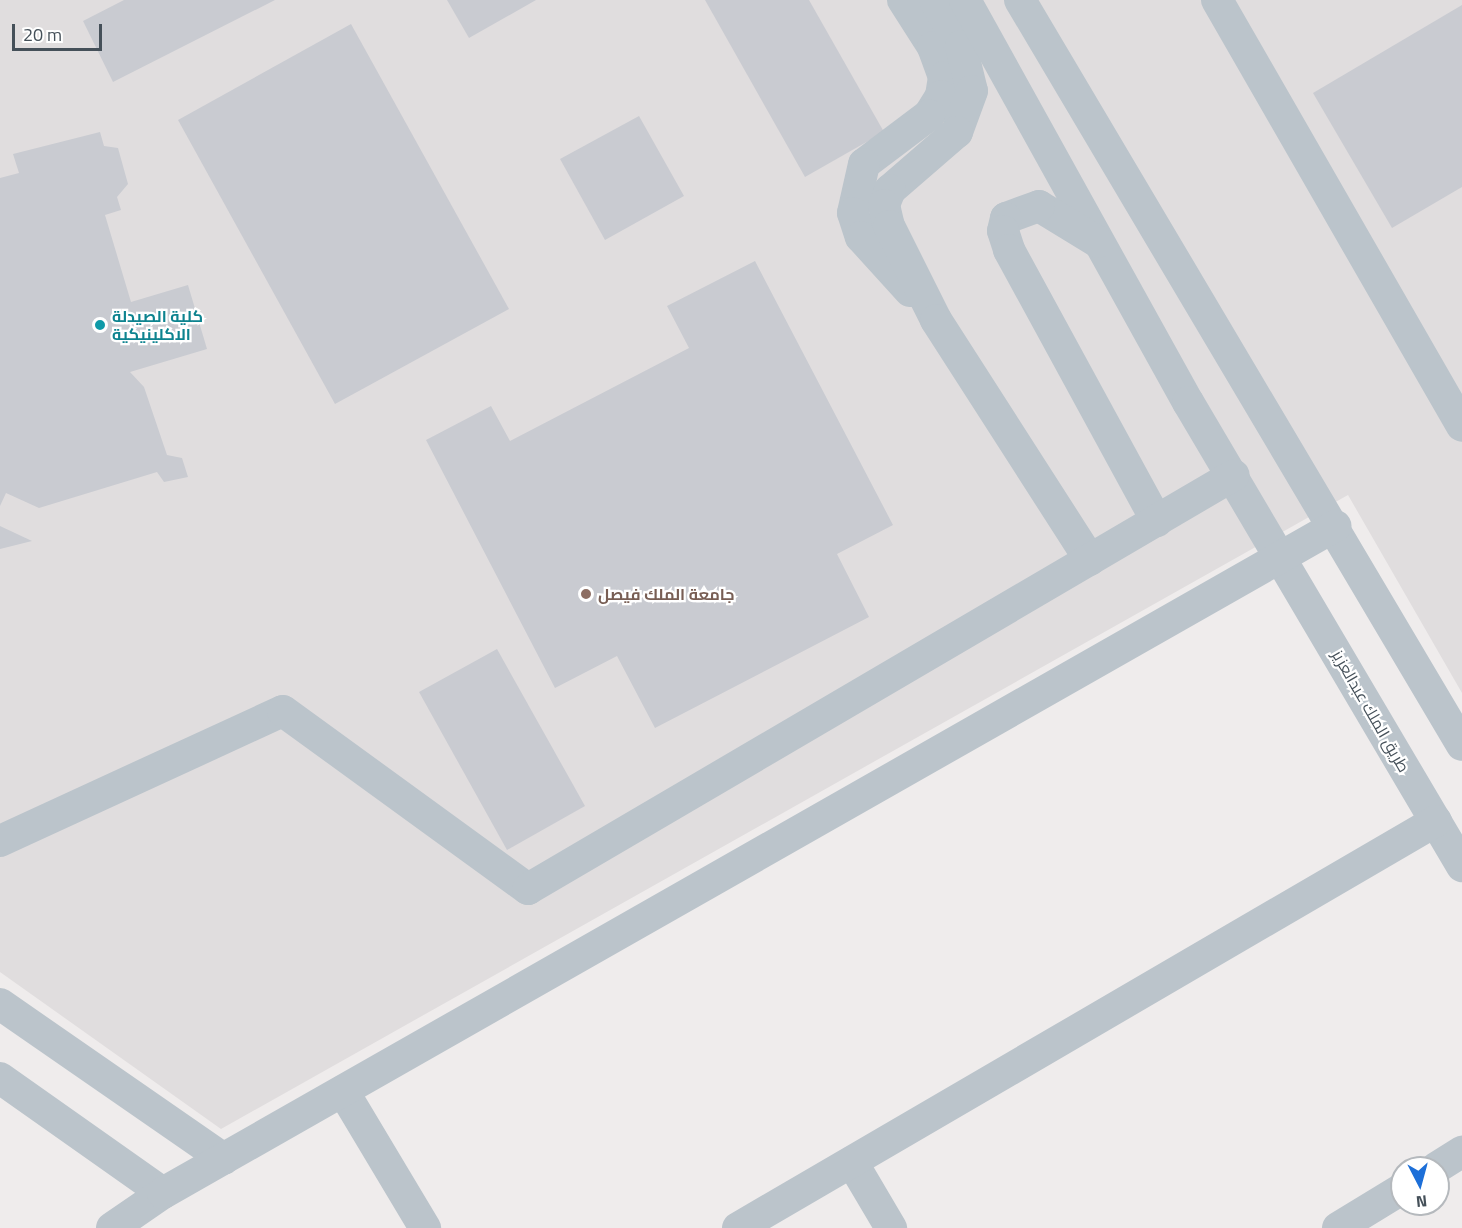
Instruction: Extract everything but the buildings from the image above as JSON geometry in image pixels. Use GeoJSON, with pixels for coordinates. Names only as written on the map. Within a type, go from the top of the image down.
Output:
{"type":"FeatureCollection","features":[{"type":"Feature","properties":{"kind":"street"},"geometry":{"type":"LineString","coordinates":[[903,0],[933,47],[944,77],[941,96],[928,115],[864,164],[853,213],[861,237],[936,320]]}},
{"type":"Feature","properties":{"kind":"street"},"geometry":{"type":"LineString","coordinates":[[935,0],[961,46],[972,91],[957,132],[896,184],[884,206],[889,226],[936,320],[1090,560]]}},
{"type":"Feature","properties":{"kind":"street","name":"طريق الملك عبدالعزيز"},"geometry":{"type":"LineString","coordinates":[[965,0],[1100,244],[1280,557],[1462,866]]}},
{"type":"Feature","properties":{"kind":"street"},"geometry":{"type":"LineString","coordinates":[[1020,0],[1335,526],[1462,745]]}},
{"type":"Feature","properties":{"kind":"street"},"geometry":{"type":"LineString","coordinates":[[1216,0],[1462,426]]}},
{"type":"Feature","properties":{"kind":"street"},"geometry":{"type":"LineString","coordinates":[[1100,244],[1039,206],[1006,218],[1003,231],[1009,250],[1157,521]]}},
{"type":"Feature","properties":{"kind":"street"},"geometry":{"type":"LineString","coordinates":[[0,841],[283,711],[528,889],[1234,476]]}},
{"type":"Feature","properties":{"kind":"street"},"geometry":{"type":"LineString","coordinates":[[112,1228],[164,1193],[1335,526]]}},
{"type":"Feature","properties":{"kind":"street"},"geometry":{"type":"LineString","coordinates":[[738,1228],[1436,820]]}},
{"type":"Feature","properties":{"kind":"street"},"geometry":{"type":"LineString","coordinates":[[0,1004],[224,1159]]}},
{"type":"Feature","properties":{"kind":"street"},"geometry":{"type":"LineString","coordinates":[[0,1078],[164,1193]]}},
{"type":"Feature","properties":{"kind":"street"},"geometry":{"type":"LineString","coordinates":[[343,1091],[425,1228]]}},
{"type":"Feature","properties":{"kind":"street"},"geometry":{"type":"LineString","coordinates":[[852,1162],[891,1228]]}},
{"type":"Feature","properties":{"kind":"street"},"geometry":{"type":"LineString","coordinates":[[1353,1224],[1390,1198]]}},
{"type":"Feature","properties":{"kind":"shaded area","name":"جامعة الملك فيصل"},"geometry":{"type":"Polygon","coordinates":[[[0,0],[1462,0],[1462,693],[1348,495],[221,1129],[0,972],[0,0]]]}},
{"type":"Feature","properties":{"kind":"place","name":"كلية الصيدلة الاكلينيكية"},"geometry":{"type":"Point","coordinates":[100,325]}},
{"type":"Feature","properties":{"kind":"place","name":"جامعة الملك فيصل"},"geometry":{"type":"Point","coordinates":[586,594]}}]}
